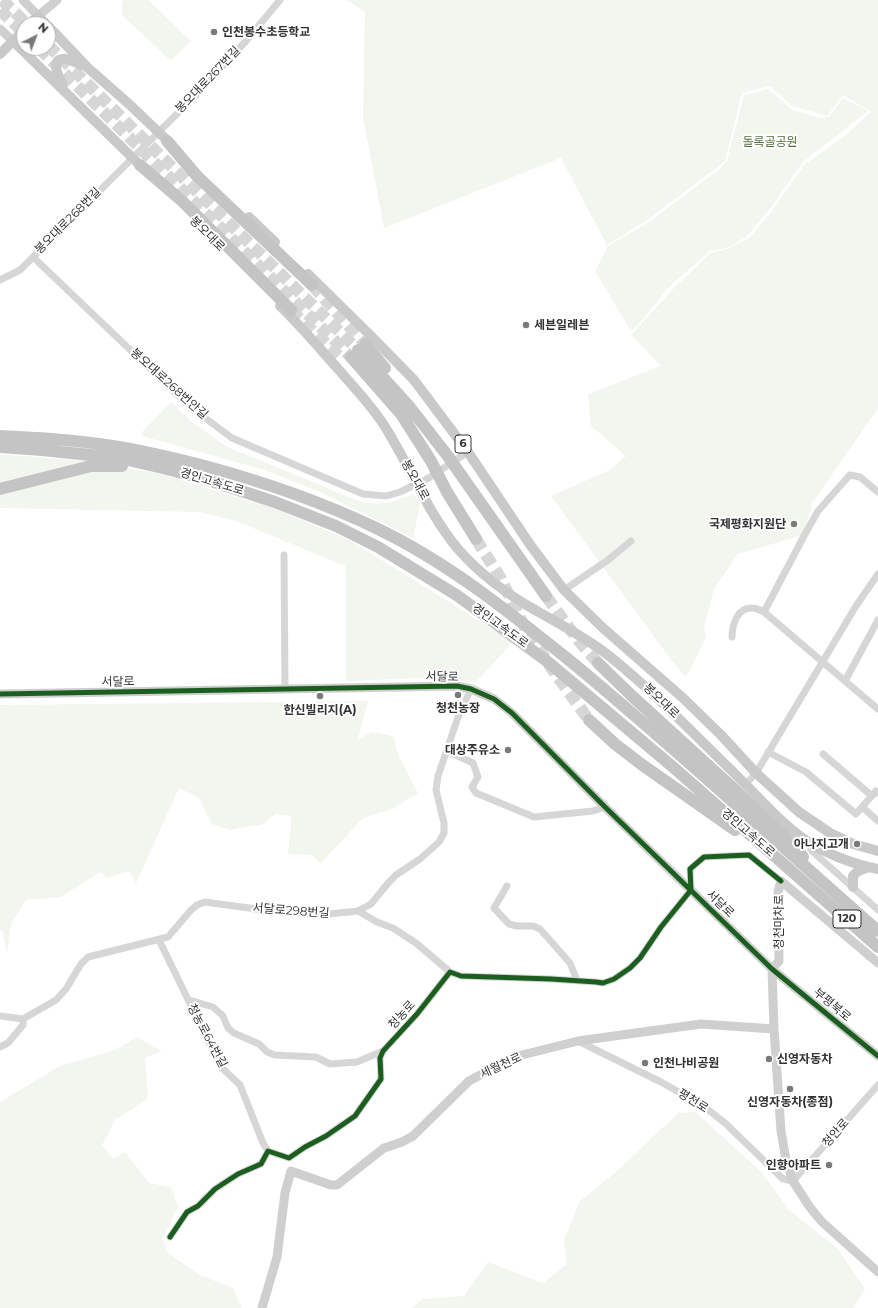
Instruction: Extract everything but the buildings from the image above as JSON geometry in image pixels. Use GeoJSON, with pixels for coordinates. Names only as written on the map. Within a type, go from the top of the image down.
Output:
{"type":"FeatureCollection","features":[{"type":"Feature","properties":{"kind":"highway"},"geometry":{"type":"LineString","coordinates":[[168,141],[197,176],[312,285]]}},
{"type":"Feature","properties":{"kind":"highway"},"geometry":{"type":"LineString","coordinates":[[136,161],[182,201],[291,310]]}},
{"type":"Feature","properties":{"kind":"highway","name":"봉오대로"},"geometry":{"type":"LineString","coordinates":[[476,539],[447,492],[431,461],[401,414],[355,353],[408,405],[446,455],[546,596]]}},
{"type":"Feature","properties":{"kind":"highway"},"geometry":{"type":"LineString","coordinates":[[0,436],[43,444]]}},
{"type":"Feature","properties":{"kind":"highway"},"geometry":{"type":"LineString","coordinates":[[0,447],[43,444]]}},
{"type":"Feature","properties":{"kind":"highway","name":"경인고속도로"},"geometry":{"type":"LineString","coordinates":[[43,444],[119,458],[208,480],[276,502],[336,526],[378,547],[458,596],[548,662],[818,887],[878,931]]}},
{"type":"Feature","properties":{"kind":"highway","name":"경인고속도로"},"geometry":{"type":"LineString","coordinates":[[43,444],[118,446],[160,454],[252,479],[323,505],[378,528],[428,556],[512,614],[618,701],[818,887],[878,947]]}},
{"type":"Feature","properties":{"kind":"highway"},"geometry":{"type":"LineString","coordinates":[[0,489],[91,466],[112,465],[137,468],[163,468]]}},
{"type":"Feature","properties":{"kind":"highway"},"geometry":{"type":"LineString","coordinates":[[598,663],[798,850],[818,887]]}},
{"type":"Feature","properties":{"kind":"highway"},"geometry":{"type":"LineString","coordinates":[[590,720],[615,744],[732,828],[780,869],[818,887]]}},
{"type":"Feature","properties":{"kind":"main road","name":"봉오대로"},"geometry":{"type":"LineString","coordinates":[[56,34],[88,68],[264,231],[414,380],[465,454],[564,590],[603,628],[682,698],[721,735],[756,773],[799,812],[830,833],[853,844],[878,851]]}},
{"type":"Feature","properties":{"kind":"main road"},"geometry":{"type":"LineString","coordinates":[[0,54],[16,39]]}},
{"type":"Feature","properties":{"kind":"main road","name":"봉오대로"},"geometry":{"type":"LineString","coordinates":[[13,42],[136,161],[315,342],[368,403],[386,429],[432,511],[457,548],[472,564],[516,598],[584,638],[640,681],[778,817],[806,840],[838,856],[873,868]]}},
{"type":"Feature","properties":{"kind":"main road"},"geometry":{"type":"LineString","coordinates":[[69,96],[56,69],[56,63],[65,58],[71,59],[88,68]]}},
{"type":"Feature","properties":{"kind":"main road"},"geometry":{"type":"LineString","coordinates":[[853,887],[853,876],[858,871],[873,868]]}},
{"type":"Feature","properties":{"kind":"street","name":"봉오대로"},"geometry":{"type":"LineString","coordinates":[[22,0],[38,16]]}},
{"type":"Feature","properties":{"kind":"street"},"geometry":{"type":"LineString","coordinates":[[38,16],[57,0]]}},
{"type":"Feature","properties":{"kind":"street","name":"봉오대로267번길"},"geometry":{"type":"LineString","coordinates":[[136,161],[157,132],[196,95],[246,41],[280,0]]}},
{"type":"Feature","properties":{"kind":"street","name":"봉오대로"},"geometry":{"type":"LineString","coordinates":[[0,29],[13,42]]}},
{"type":"Feature","properties":{"kind":"street","name":"봉오대로268번길"},"geometry":{"type":"LineString","coordinates":[[0,280],[20,270],[136,161]]}},
{"type":"Feature","properties":{"kind":"street","name":"봉오대로268번안길"},"geometry":{"type":"LineString","coordinates":[[33,257],[189,406],[232,438],[363,494],[386,496],[400,492],[427,479],[465,454]]}},
{"type":"Feature","properties":{"kind":"street"},"geometry":{"type":"LineString","coordinates":[[764,612],[818,511],[848,477],[850,475],[857,475],[878,492]]}},
{"type":"Feature","properties":{"kind":"street"},"geometry":{"type":"LineString","coordinates":[[564,590],[608,560],[631,541]]}},
{"type":"Feature","properties":{"kind":"street"},"geometry":{"type":"LineString","coordinates":[[284,555],[285,689]]}},
{"type":"Feature","properties":{"kind":"street"},"geometry":{"type":"LineString","coordinates":[[746,784],[756,773],[822,661],[878,574]]}},
{"type":"Feature","properties":{"kind":"street"},"geometry":{"type":"LineString","coordinates":[[732,637],[734,622],[744,610],[753,608],[764,612],[878,709]]}},
{"type":"Feature","properties":{"kind":"street"},"geometry":{"type":"LineString","coordinates":[[845,681],[878,620]]}},
{"type":"Feature","properties":{"kind":"street","name":"서달로"},"geometry":{"type":"LineString","coordinates":[[0,694],[457,686],[471,689],[494,699],[512,712],[605,807],[772,969]]}},
{"type":"Feature","properties":{"kind":"street","name":"서달로298번길"},"geometry":{"type":"LineString","coordinates":[[23,1019],[56,1000],[66,989],[81,964],[88,957],[168,938],[197,904],[205,902],[319,916],[358,912],[371,904],[396,875],[420,859],[439,842],[444,833],[444,823],[436,790],[438,776],[458,717],[471,689]]}},
{"type":"Feature","properties":{"kind":"street"},"geometry":{"type":"LineString","coordinates":[[447,751],[473,763],[478,777],[472,787],[476,793],[534,817],[593,811],[605,807]]}},
{"type":"Feature","properties":{"kind":"street"},"geometry":{"type":"LineString","coordinates":[[768,752],[806,772],[856,814],[875,794],[823,754]]}},
{"type":"Feature","properties":{"kind":"street"},"geometry":{"type":"LineString","coordinates":[[862,807],[878,821]]}},
{"type":"Feature","properties":{"kind":"street"},"geometry":{"type":"LineString","coordinates":[[806,840],[812,851],[878,910]]}},
{"type":"Feature","properties":{"kind":"street"},"geometry":{"type":"LineString","coordinates":[[358,912],[393,928],[416,943],[450,972],[461,976],[578,980],[603,983],[623,974],[640,958],[661,927],[691,890],[690,869],[704,857],[749,855],[781,881]]}},
{"type":"Feature","properties":{"kind":"street","name":"청천마차로"},"geometry":{"type":"LineString","coordinates":[[772,969],[779,961],[778,892],[781,881],[878,963]]}},
{"type":"Feature","properties":{"kind":"street"},"geometry":{"type":"LineString","coordinates":[[507,886],[494,908],[509,924],[516,926],[533,926],[540,929],[570,963],[578,980]]}},
{"type":"Feature","properties":{"kind":"street","name":"청농로64번길"},"geometry":{"type":"LineString","coordinates":[[159,940],[221,1067],[240,1085],[263,1143],[268,1151]]}},
{"type":"Feature","properties":{"kind":"street"},"geometry":{"type":"LineString","coordinates":[[772,969],[774,1029],[781,1132],[786,1160],[793,1181],[809,1206],[821,1221],[877,1269]]}},
{"type":"Feature","properties":{"kind":"street","name":"부평북로"},"geometry":{"type":"LineString","coordinates":[[772,969],[878,1056]]}},
{"type":"Feature","properties":{"kind":"street","name":"청농로"},"geometry":{"type":"LineString","coordinates":[[383,1051],[417,1014],[450,972]]}},
{"type":"Feature","properties":{"kind":"street"},"geometry":{"type":"LineString","coordinates":[[189,1000],[213,1007],[223,1016],[228,1028],[234,1033],[259,1044],[267,1052],[275,1055],[316,1057],[330,1064],[357,1062],[383,1051]]}},
{"type":"Feature","properties":{"kind":"street"},"geometry":{"type":"LineString","coordinates":[[0,1016],[23,1019],[23,1025],[8,1043],[0,1047]]}},
{"type":"Feature","properties":{"kind":"street","name":"세월천로"},"geometry":{"type":"LineString","coordinates":[[291,1171],[331,1185],[337,1185],[384,1148],[402,1142],[412,1136],[469,1081],[514,1057],[578,1041],[702,1024],[774,1029]]}},
{"type":"Feature","properties":{"kind":"street","name":"평천로"},"geometry":{"type":"LineString","coordinates":[[578,1041],[702,1104],[725,1123],[782,1179],[793,1181]]}},
{"type":"Feature","properties":{"kind":"street"},"geometry":{"type":"LineString","coordinates":[[290,1158],[355,1116],[381,1079],[380,1058],[383,1051]]}},
{"type":"Feature","properties":{"kind":"street","name":"청안로"},"geometry":{"type":"LineString","coordinates":[[793,1181],[878,1085]]}},
{"type":"Feature","properties":{"kind":"street"},"geometry":{"type":"LineString","coordinates":[[170,1237],[187,1212],[198,1206],[215,1189],[238,1174],[261,1164],[268,1151],[290,1158]]}},
{"type":"Feature","properties":{"kind":"street"},"geometry":{"type":"LineString","coordinates":[[262,1308],[277,1257],[285,1193],[291,1171],[290,1158]]}},
{"type":"Feature","properties":{"kind":"green space"},"geometry":{"type":"Polygon","coordinates":[[[124,0],[148,0],[191,41],[171,61],[122,15],[122,3],[124,0]]]}},
{"type":"Feature","properties":{"kind":"green space"},"geometry":{"type":"Polygon","coordinates":[[[347,0],[878,0],[878,408],[813,502],[803,535],[738,554],[714,589],[704,626],[706,637],[686,677],[669,657],[551,496],[612,469],[626,456],[591,426],[588,394],[661,366],[631,335],[673,289],[710,253],[727,249],[749,238],[772,211],[804,165],[846,135],[871,112],[843,95],[827,116],[792,106],[770,86],[742,93],[725,161],[649,219],[607,245],[561,158],[384,228],[363,117],[365,12],[347,0]]]}},
{"type":"Feature","properties":{"kind":"green space","name":"돌록골공원"},"geometry":{"type":"Polygon","coordinates":[[[768,89],[793,110],[820,118],[829,117],[843,98],[868,111],[803,162],[769,210],[746,237],[727,248],[710,251],[669,287],[638,325],[631,331],[595,271],[608,246],[649,222],[717,171],[727,161],[744,95],[768,89]]]}},
{"type":"Feature","properties":{"kind":"green space"},"geometry":{"type":"Polygon","coordinates":[[[171,402],[191,421],[225,446],[359,501],[377,504],[391,502],[414,494],[420,505],[413,538],[320,492],[265,470],[142,436],[142,432],[171,402]]]}},
{"type":"Feature","properties":{"kind":"green space"},"geometry":{"type":"Polygon","coordinates":[[[0,454],[85,461],[157,473],[274,508],[351,541],[513,642],[476,682],[421,678],[346,681],[345,566],[236,521],[199,512],[0,508],[0,454]]]}},
{"type":"Feature","properties":{"kind":"green space"},"geometry":{"type":"Polygon","coordinates":[[[368,701],[358,739],[372,732],[393,736],[399,757],[418,793],[392,809],[363,818],[321,863],[312,855],[288,854],[291,816],[275,814],[264,824],[229,830],[212,824],[199,798],[179,788],[136,883],[129,871],[107,878],[100,872],[61,897],[26,900],[11,924],[7,953],[3,932],[0,930],[0,705],[368,701]]]}},
{"type":"Feature","properties":{"kind":"green space"},"geometry":{"type":"Polygon","coordinates":[[[136,1037],[162,1051],[145,1058],[148,1099],[115,1120],[102,1145],[113,1159],[125,1152],[149,1183],[171,1187],[178,1206],[163,1239],[168,1253],[200,1275],[233,1288],[242,1308],[0,1308],[0,1102],[60,1066],[116,1050],[136,1037]]]}},
{"type":"Feature","properties":{"kind":"green space"},"geometry":{"type":"Polygon","coordinates":[[[696,1112],[761,1172],[789,1210],[837,1248],[865,1289],[853,1308],[412,1308],[423,1299],[464,1296],[488,1262],[543,1283],[567,1264],[564,1240],[580,1201],[617,1171],[678,1113],[696,1112]]]}},
{"type":"Feature","properties":{"kind":"tunnel"},"geometry":{"type":"LineString","coordinates":[[2,0],[19,16]]}},
{"type":"Feature","properties":{"kind":"tunnel"},"geometry":{"type":"LineString","coordinates":[[0,10],[16,25]]}},
{"type":"Feature","properties":{"kind":"tunnel"},"geometry":{"type":"LineString","coordinates":[[56,53],[358,350]]}},
{"type":"Feature","properties":{"kind":"tunnel"},"geometry":{"type":"LineString","coordinates":[[47,56],[351,357]]}},
{"type":"Feature","properties":{"kind":"tunnel"},"geometry":{"type":"LineString","coordinates":[[312,285],[365,344]]}},
{"type":"Feature","properties":{"kind":"tunnel"},"geometry":{"type":"LineString","coordinates":[[291,310],[340,357]]}},
{"type":"Feature","properties":{"kind":"tunnel"},"geometry":{"type":"LineString","coordinates":[[476,539],[501,579],[523,624],[552,669],[589,720]]}},
{"type":"Feature","properties":{"kind":"tunnel"},"geometry":{"type":"LineString","coordinates":[[546,596],[578,640],[598,663]]}},
{"type":"Feature","properties":{"kind":"cycle path"},"geometry":{"type":"LineString","coordinates":[[0,694],[457,686],[471,689],[494,699],[512,713],[605,807],[772,969],[878,1056]]}},
{"type":"Feature","properties":{"kind":"cycle path"},"geometry":{"type":"LineString","coordinates":[[170,1237],[187,1212],[198,1206],[215,1189],[238,1174],[261,1164],[268,1151],[289,1158],[305,1147],[326,1136],[355,1116],[381,1079],[380,1058],[383,1051],[417,1014],[450,972],[461,976],[551,979],[603,983],[614,979],[630,968],[640,958],[661,927],[691,890],[690,869],[704,857],[749,855],[781,881]]}},
{"type":"Feature","properties":{"kind":"place","name":"인천봉수초등학교"},"geometry":{"type":"Point","coordinates":[214,32]}},
{"type":"Feature","properties":{"kind":"place","name":"세븐일레븐"},"geometry":{"type":"Point","coordinates":[526,325]}},
{"type":"Feature","properties":{"kind":"place","name":"국제평화지원단"},"geometry":{"type":"Point","coordinates":[794,524]}},
{"type":"Feature","properties":{"kind":"place","name":"청천농장"},"geometry":{"type":"Point","coordinates":[458,695]}},
{"type":"Feature","properties":{"kind":"place","name":"한신빌리지(A)"},"geometry":{"type":"Point","coordinates":[320,696]}},
{"type":"Feature","properties":{"kind":"place","name":"대상주유소"},"geometry":{"type":"Point","coordinates":[508,750]}},
{"type":"Feature","properties":{"kind":"place","name":"아나지고개"},"geometry":{"type":"Point","coordinates":[857,844]}},
{"type":"Feature","properties":{"kind":"place","name":"신영자동차"},"geometry":{"type":"Point","coordinates":[769,1059]}},
{"type":"Feature","properties":{"kind":"place","name":"인천나비공원"},"geometry":{"type":"Point","coordinates":[645,1063]}},
{"type":"Feature","properties":{"kind":"place","name":"신영자동차(종점)"},"geometry":{"type":"Point","coordinates":[790,1089]}},
{"type":"Feature","properties":{"kind":"place","name":"인향아파트"},"geometry":{"type":"Point","coordinates":[829,1165]}}]}
